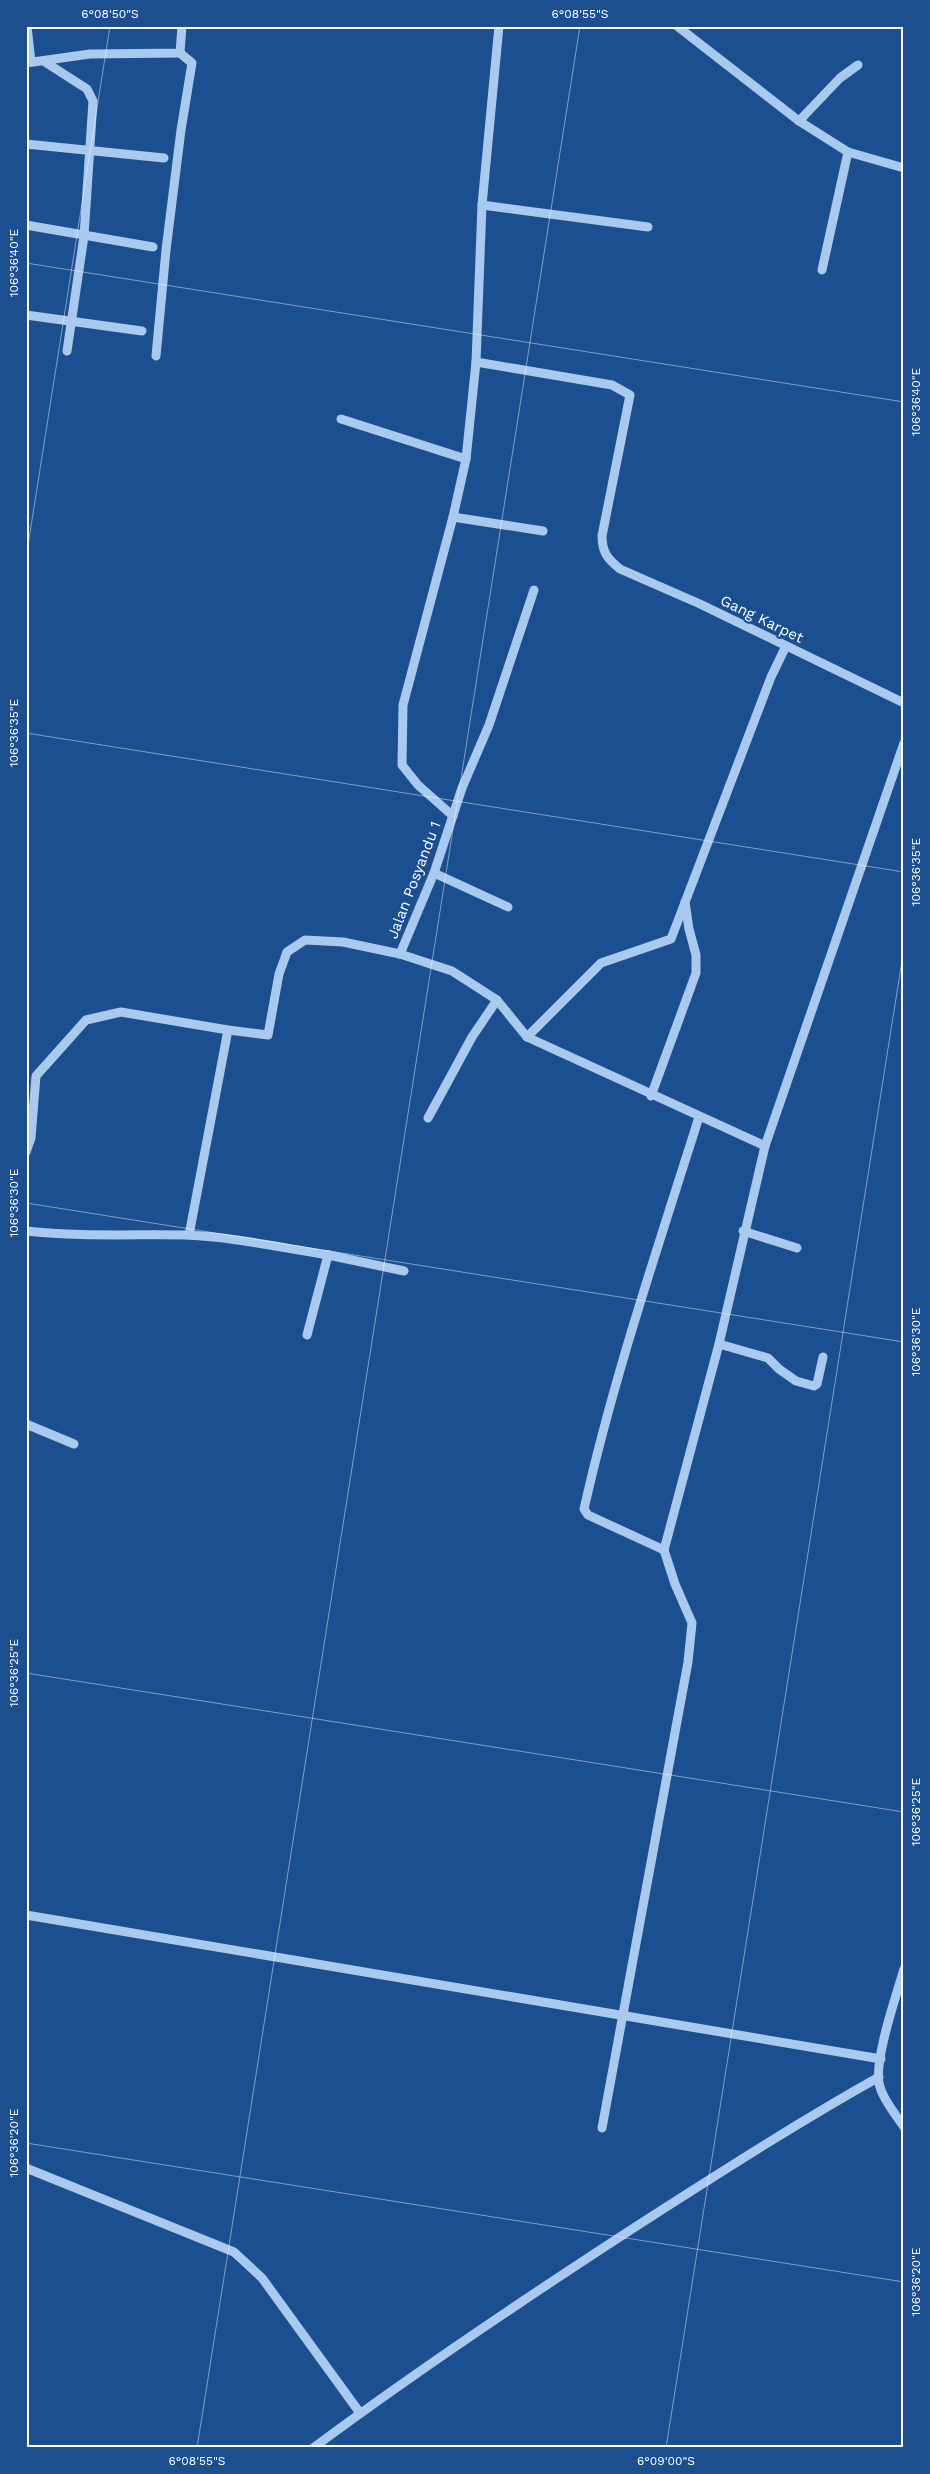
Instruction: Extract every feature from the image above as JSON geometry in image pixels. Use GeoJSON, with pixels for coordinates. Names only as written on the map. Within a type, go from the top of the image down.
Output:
{"type":"FeatureCollection","features":[{"type":"Feature","properties":{"kind":"street"},"geometry":{"type":"LineString","coordinates":[[27,26],[29,63],[90,54],[180,53],[192,63],[181,130],[166,250],[156,356]]}},
{"type":"Feature","properties":{"kind":"street"},"geometry":{"type":"LineString","coordinates":[[180,53],[182,26]]}},
{"type":"Feature","properties":{"kind":"street"},"geometry":{"type":"LineString","coordinates":[[453,816],[418,785],[402,765],[402,705],[453,517],[466,459],[476,362],[482,205],[499,26]]}},
{"type":"Feature","properties":{"kind":"street"},"geometry":{"type":"LineString","coordinates":[[677,26],[799,120],[848,152],[904,168]]}},
{"type":"Feature","properties":{"kind":"street"},"geometry":{"type":"LineString","coordinates":[[45,62],[87,89],[93,101],[84,236],[67,351]]}},
{"type":"Feature","properties":{"kind":"street"},"geometry":{"type":"LineString","coordinates":[[799,120],[840,78],[858,64]]}},
{"type":"Feature","properties":{"kind":"street"},"geometry":{"type":"LineString","coordinates":[[26,144],[164,158]]}},
{"type":"Feature","properties":{"kind":"street"},"geometry":{"type":"LineString","coordinates":[[822,270],[848,152]]}},
{"type":"Feature","properties":{"kind":"street"},"geometry":{"type":"LineString","coordinates":[[482,205],[648,227]]}},
{"type":"Feature","properties":{"kind":"street"},"geometry":{"type":"LineString","coordinates":[[26,226],[153,247]]}},
{"type":"Feature","properties":{"kind":"street"},"geometry":{"type":"LineString","coordinates":[[26,314],[142,331]]}},
{"type":"Feature","properties":{"kind":"street","name":"Gang Karpet"},"geometry":{"type":"LineString","coordinates":[[476,362],[612,385],[630,395],[602,536],[602,549],[609,560],[620,569],[904,703]]}},
{"type":"Feature","properties":{"kind":"street"},"geometry":{"type":"LineString","coordinates":[[341,419],[466,459]]}},
{"type":"Feature","properties":{"kind":"street"},"geometry":{"type":"LineString","coordinates":[[453,517],[543,531]]}},
{"type":"Feature","properties":{"kind":"street","name":"Jalan Posyandu 1"},"geometry":{"type":"LineString","coordinates":[[400,954],[434,873],[453,816],[489,725],[534,590]]}},
{"type":"Feature","properties":{"kind":"street"},"geometry":{"type":"LineString","coordinates":[[527,1037],[601,963],[670,939],[771,677],[786,646]]}},
{"type":"Feature","properties":{"kind":"street"},"geometry":{"type":"LineString","coordinates":[[602,2128],[688,1662],[692,1623],[675,1584],[664,1550],[719,1344],[743,1231],[765,1146],[904,743]]}},
{"type":"Feature","properties":{"kind":"street"},"geometry":{"type":"LineString","coordinates":[[434,873],[508,907]]}},
{"type":"Feature","properties":{"kind":"street"},"geometry":{"type":"LineString","coordinates":[[652,1096],[696,973],[696,955],[689,929],[685,901]]}},
{"type":"Feature","properties":{"kind":"street"},"geometry":{"type":"LineString","coordinates":[[26,1152],[31,1138],[36,1076],[86,1020],[121,1012],[268,1035],[278,974],[287,952],[305,940],[343,942],[400,954],[452,971],[498,1000],[527,1037],[652,1096],[765,1146]]}},
{"type":"Feature","properties":{"kind":"street"},"geometry":{"type":"LineString","coordinates":[[428,1118],[472,1037],[498,1000]]}},
{"type":"Feature","properties":{"kind":"street"},"geometry":{"type":"LineString","coordinates":[[189,1235],[219,1069],[228,1030]]}},
{"type":"Feature","properties":{"kind":"street"},"geometry":{"type":"LineString","coordinates":[[26,1075],[36,1076]]}},
{"type":"Feature","properties":{"kind":"street"},"geometry":{"type":"LineString","coordinates":[[664,1550],[588,1515],[584,1509],[596,1457],[630,1336],[699,1117]]}},
{"type":"Feature","properties":{"kind":"street"},"geometry":{"type":"LineString","coordinates":[[26,1231],[68,1236],[189,1235],[243,1241],[404,1271]]}},
{"type":"Feature","properties":{"kind":"street"},"geometry":{"type":"LineString","coordinates":[[743,1231],[797,1248]]}},
{"type":"Feature","properties":{"kind":"street"},"geometry":{"type":"LineString","coordinates":[[307,1335],[328,1256]]}},
{"type":"Feature","properties":{"kind":"street"},"geometry":{"type":"LineString","coordinates":[[719,1344],[768,1358],[796,1381],[814,1386],[818,1384],[823,1357]]}},
{"type":"Feature","properties":{"kind":"street"},"geometry":{"type":"LineString","coordinates":[[26,1424],[74,1444]]}},
{"type":"Feature","properties":{"kind":"street"},"geometry":{"type":"LineString","coordinates":[[26,1915],[881,2059]]}},
{"type":"Feature","properties":{"kind":"street"},"geometry":{"type":"LineString","coordinates":[[904,1969],[882,2045],[878,2077],[880,2087],[904,2127]]}},
{"type":"Feature","properties":{"kind":"street"},"geometry":{"type":"LineString","coordinates":[[313,2448],[360,2413],[588,2257],[810,2115],[878,2077]]}},
{"type":"Feature","properties":{"kind":"street"},"geometry":{"type":"LineString","coordinates":[[26,2168],[234,2252],[262,2278],[360,2413]]}}]}
